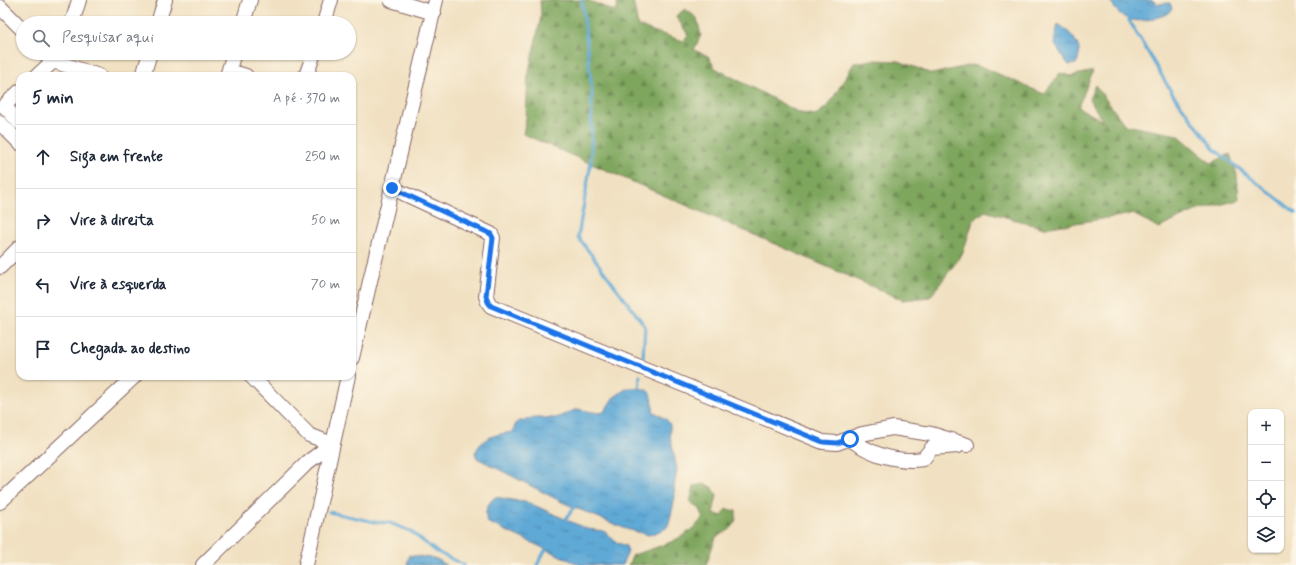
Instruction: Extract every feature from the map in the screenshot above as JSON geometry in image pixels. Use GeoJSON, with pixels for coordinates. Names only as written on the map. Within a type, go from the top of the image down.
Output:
{"type":"FeatureCollection","features":[{"type":"Feature","properties":{"kind":"street"},"geometry":{"type":"LineString","coordinates":[[74,16],[79,0]]}},
{"type":"Feature","properties":{"kind":"street"},"geometry":{"type":"LineString","coordinates":[[160,16],[165,0]]}},
{"type":"Feature","properties":{"kind":"street"},"geometry":{"type":"LineString","coordinates":[[245,16],[250,0]]}},
{"type":"Feature","properties":{"kind":"street"},"geometry":{"type":"LineString","coordinates":[[326,16],[331,0]]}},
{"type":"Feature","properties":{"kind":"street"},"geometry":{"type":"LineString","coordinates":[[356,341],[435,7],[391,0]]}},
{"type":"Feature","properties":{"kind":"street"},"geometry":{"type":"LineString","coordinates":[[0,7],[16,23]]}},
{"type":"Feature","properties":{"kind":"street"},"geometry":{"type":"LineString","coordinates":[[40,72],[51,60]]}},
{"type":"Feature","properties":{"kind":"street"},"geometry":{"type":"LineString","coordinates":[[63,60],[90,72]]}},
{"type":"Feature","properties":{"kind":"street"},"geometry":{"type":"LineString","coordinates":[[144,72],[148,60]]}},
{"type":"Feature","properties":{"kind":"street"},"geometry":{"type":"LineString","coordinates":[[228,72],[232,60]]}},
{"type":"Feature","properties":{"kind":"street"},"geometry":{"type":"LineString","coordinates":[[307,72],[312,60]]}},
{"type":"Feature","properties":{"kind":"street"},"geometry":{"type":"LineString","coordinates":[[16,96],[4,106],[16,119]]}},
{"type":"Feature","properties":{"kind":"street"},"geometry":{"type":"LineString","coordinates":[[0,123],[16,139]]}},
{"type":"Feature","properties":{"kind":"street"},"geometry":{"type":"LineString","coordinates":[[392,188],[491,234],[493,238],[486,296],[491,306],[823,442],[837,443],[850,439],[893,428],[931,434],[966,445],[932,448],[923,459],[908,461],[886,457],[861,447],[850,439]]}},
{"type":"Feature","properties":{"kind":"street"},"geometry":{"type":"LineString","coordinates":[[0,267],[16,252]]}},
{"type":"Feature","properties":{"kind":"street"},"geometry":{"type":"LineString","coordinates":[[0,502],[131,380]]}},
{"type":"Feature","properties":{"kind":"street"},"geometry":{"type":"LineString","coordinates":[[255,380],[309,435],[332,444]]}},
{"type":"Feature","properties":{"kind":"street"},"geometry":{"type":"LineString","coordinates":[[306,565],[347,380]]}},
{"type":"Feature","properties":{"kind":"street"},"geometry":{"type":"LineString","coordinates":[[203,565],[308,462],[332,444]]}},
{"type":"Feature","properties":{"kind":"green space"},"geometry":{"type":"Polygon","coordinates":[[[540,0],[587,0],[617,12],[617,0],[633,0],[638,26],[683,41],[688,35],[676,16],[685,9],[697,18],[701,35],[694,50],[708,56],[715,68],[800,113],[816,115],[829,105],[854,63],[872,60],[899,61],[932,74],[971,65],[985,68],[1044,94],[1060,73],[1071,76],[1093,71],[1078,107],[1103,121],[1089,99],[1095,85],[1125,125],[1178,135],[1211,163],[1230,154],[1237,175],[1239,200],[1195,211],[1159,228],[1133,214],[1044,228],[985,211],[973,221],[963,253],[930,297],[903,300],[523,134],[526,119],[528,75],[541,17],[540,0]]]}},
{"type":"Feature","properties":{"kind":"green space"},"geometry":{"type":"Polygon","coordinates":[[[704,484],[712,487],[717,496],[713,513],[722,516],[726,509],[736,511],[734,525],[732,528],[716,537],[706,565],[628,565],[633,555],[671,542],[689,532],[697,525],[703,517],[700,509],[690,502],[694,486],[704,484]]]}},
{"type":"Feature","properties":{"kind":"water"},"geometry":{"type":"Polygon","coordinates":[[[1110,0],[1152,0],[1158,4],[1170,3],[1172,9],[1160,17],[1141,21],[1123,17],[1118,13],[1110,0]]]}},
{"type":"Feature","properties":{"kind":"water"},"geometry":{"type":"Polygon","coordinates":[[[1058,24],[1068,31],[1076,41],[1079,58],[1076,64],[1069,65],[1054,43],[1058,24]]]}},
{"type":"Feature","properties":{"kind":"water"},"geometry":{"type":"Polygon","coordinates":[[[627,388],[640,388],[648,391],[652,398],[653,411],[667,420],[670,425],[670,435],[677,470],[674,487],[675,497],[669,524],[665,529],[649,535],[626,529],[564,503],[477,458],[475,453],[482,443],[495,435],[512,432],[517,422],[534,418],[556,418],[577,409],[599,413],[604,412],[613,398],[627,388]]]}},
{"type":"Feature","properties":{"kind":"water"},"geometry":{"type":"Polygon","coordinates":[[[495,497],[529,503],[587,529],[604,531],[616,542],[626,546],[628,552],[622,565],[580,565],[487,522],[487,508],[495,497]]]}},
{"type":"Feature","properties":{"kind":"water"},"geometry":{"type":"Polygon","coordinates":[[[409,555],[437,559],[446,565],[407,565],[409,555]]]}},
{"type":"Feature","properties":{"kind":"waterway"},"geometry":{"type":"LineString","coordinates":[[582,0],[592,91],[591,162],[578,237],[645,326],[643,358]]}},
{"type":"Feature","properties":{"kind":"waterway"},"geometry":{"type":"LineString","coordinates":[[1127,17],[1172,93],[1214,149],[1296,213]]}},
{"type":"Feature","properties":{"kind":"waterway"},"geometry":{"type":"LineString","coordinates":[[639,390],[640,376]]}},
{"type":"Feature","properties":{"kind":"waterway"},"geometry":{"type":"LineString","coordinates":[[564,522],[576,504]]}},
{"type":"Feature","properties":{"kind":"waterway"},"geometry":{"type":"LineString","coordinates":[[329,512],[375,522],[390,523],[410,531],[437,552],[464,565]]}},
{"type":"Feature","properties":{"kind":"waterway"},"geometry":{"type":"LineString","coordinates":[[537,565],[547,547]]}},
{"type":"Feature","properties":{"kind":"route"},"geometry":{"type":"LineString","coordinates":[[392,188],[491,234],[493,238],[486,296],[491,306],[777,425],[823,442],[837,443],[850,439]]}}]}
